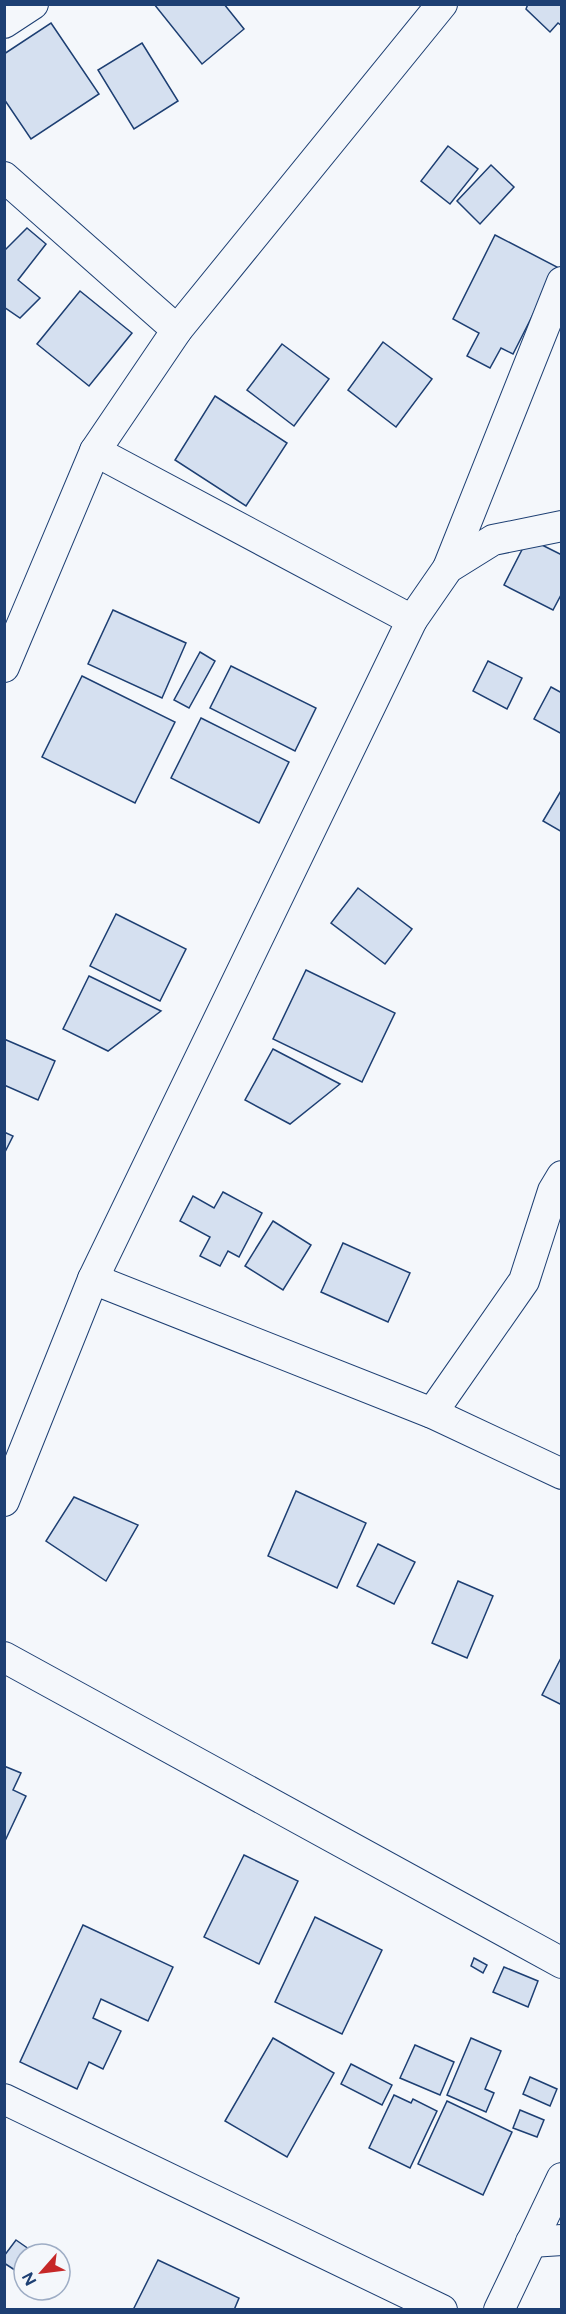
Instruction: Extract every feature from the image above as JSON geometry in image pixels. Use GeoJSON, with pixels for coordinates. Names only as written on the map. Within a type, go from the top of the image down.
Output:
{"type":"FeatureCollection","features":[{"type":"Feature","properties":{"kind":"street"},"geometry":{"type":"LineString","coordinates":[[4,22],[33,4]]}},
{"type":"Feature","properties":{"kind":"street"},"geometry":{"type":"LineString","coordinates":[[4,668],[95,451],[177,330],[442,4]]}},
{"type":"Feature","properties":{"kind":"street"},"geometry":{"type":"LineString","coordinates":[[4,177],[177,330]]}},
{"type":"Feature","properties":{"kind":"street"},"geometry":{"type":"LineString","coordinates":[[4,1501],[93,1279],[412,620],[448,568],[561,282]]}},
{"type":"Feature","properties":{"kind":"street"},"geometry":{"type":"LineString","coordinates":[[95,451],[412,620]]}},
{"type":"Feature","properties":{"kind":"street"},"geometry":{"type":"LineString","coordinates":[[448,568],[493,540],[561,526]]}},
{"type":"Feature","properties":{"kind":"street"},"geometry":{"type":"LineString","coordinates":[[432,1413],[524,1281],[553,1191],[561,1176]]}},
{"type":"Feature","properties":{"kind":"street"},"geometry":{"type":"LineString","coordinates":[[93,1279],[432,1413],[561,1474]]}},
{"type":"Feature","properties":{"kind":"street"},"geometry":{"type":"LineString","coordinates":[[4,1658],[561,1963]]}},
{"type":"Feature","properties":{"kind":"street"},"geometry":{"type":"LineString","coordinates":[[4,2099],[442,2310]]}},
{"type":"Feature","properties":{"kind":"street"},"geometry":{"type":"LineString","coordinates":[[499,2310],[561,2178]]}},
{"type":"Feature","properties":{"kind":"street"},"geometry":{"type":"LineString","coordinates":[[531,2242],[561,2240]]}},
{"type":"Feature","properties":{"kind":"building"},"geometry":{"type":"Polygon","coordinates":[[[154,4],[224,4],[244,29],[202,64],[154,4]]]}},
{"type":"Feature","properties":{"kind":"building"},"geometry":{"type":"Polygon","coordinates":[[[528,4],[562,4],[562,26],[558,23],[550,32],[526,9],[528,4]]]}},
{"type":"Feature","properties":{"kind":"building"},"geometry":{"type":"Polygon","coordinates":[[[51,23],[99,94],[31,139],[4,99],[4,54],[51,23]]]}},
{"type":"Feature","properties":{"kind":"building"},"geometry":{"type":"Polygon","coordinates":[[[142,43],[178,101],[134,129],[98,70],[142,43]]]}},
{"type":"Feature","properties":{"kind":"building"},"geometry":{"type":"Polygon","coordinates":[[[448,146],[478,169],[450,204],[421,181],[448,146]]]}},
{"type":"Feature","properties":{"kind":"building"},"geometry":{"type":"Polygon","coordinates":[[[491,165],[514,187],[480,224],[457,201],[491,165]]]}},
{"type":"Feature","properties":{"kind":"building"},"geometry":{"type":"Polygon","coordinates":[[[27,228],[46,244],[18,280],[40,298],[20,318],[4,307],[4,251],[27,228]]]}},
{"type":"Feature","properties":{"kind":"building"},"geometry":{"type":"Polygon","coordinates":[[[495,235],[557,267],[513,354],[501,348],[490,368],[467,356],[479,333],[453,319],[495,235]]]}},
{"type":"Feature","properties":{"kind":"building"},"geometry":{"type":"Polygon","coordinates":[[[80,291],[132,333],[89,386],[37,344],[80,291]]]}},
{"type":"Feature","properties":{"kind":"building"},"geometry":{"type":"Polygon","coordinates":[[[383,342],[432,379],[396,427],[348,390],[383,342]]]}},
{"type":"Feature","properties":{"kind":"building"},"geometry":{"type":"Polygon","coordinates":[[[282,344],[329,379],[294,426],[247,390],[282,344]]]}},
{"type":"Feature","properties":{"kind":"building"},"geometry":{"type":"Polygon","coordinates":[[[215,396],[287,443],[246,506],[175,460],[215,396]]]}},
{"type":"Feature","properties":{"kind":"building"},"geometry":{"type":"Polygon","coordinates":[[[528,538],[562,555],[562,593],[553,610],[504,585],[528,538]]]}},
{"type":"Feature","properties":{"kind":"building"},"geometry":{"type":"Polygon","coordinates":[[[113,610],[186,643],[162,698],[88,664],[113,610]]]}},
{"type":"Feature","properties":{"kind":"building"},"geometry":{"type":"Polygon","coordinates":[[[200,652],[215,661],[189,708],[174,700],[200,652]]]}},
{"type":"Feature","properties":{"kind":"building"},"geometry":{"type":"Polygon","coordinates":[[[488,661],[522,678],[507,709],[473,691],[488,661]]]}},
{"type":"Feature","properties":{"kind":"building"},"geometry":{"type":"Polygon","coordinates":[[[231,666],[316,708],[295,751],[210,708],[231,666]]]}},
{"type":"Feature","properties":{"kind":"building"},"geometry":{"type":"Polygon","coordinates":[[[82,676],[175,722],[135,803],[42,757],[82,676]]]}},
{"type":"Feature","properties":{"kind":"building"},"geometry":{"type":"Polygon","coordinates":[[[551,687],[562,693],[562,734],[534,719],[551,687]]]}},
{"type":"Feature","properties":{"kind":"building"},"geometry":{"type":"Polygon","coordinates":[[[201,718],[289,762],[259,823],[171,778],[201,718]]]}},
{"type":"Feature","properties":{"kind":"building"},"geometry":{"type":"Polygon","coordinates":[[[562,789],[562,832],[543,821],[562,789]]]}},
{"type":"Feature","properties":{"kind":"building"},"geometry":{"type":"Polygon","coordinates":[[[358,888],[412,929],[385,964],[331,923],[358,888]]]}},
{"type":"Feature","properties":{"kind":"building"},"geometry":{"type":"Polygon","coordinates":[[[116,914],[186,949],[160,1001],[90,966],[116,914]]]}},
{"type":"Feature","properties":{"kind":"building"},"geometry":{"type":"Polygon","coordinates":[[[306,970],[395,1013],[362,1082],[273,1039],[306,970]]]}},
{"type":"Feature","properties":{"kind":"building"},"geometry":{"type":"Polygon","coordinates":[[[89,976],[161,1011],[108,1051],[63,1029],[89,976]]]}},
{"type":"Feature","properties":{"kind":"building"},"geometry":{"type":"Polygon","coordinates":[[[4,1039],[55,1061],[38,1100],[4,1085],[4,1039]]]}},
{"type":"Feature","properties":{"kind":"building"},"geometry":{"type":"Polygon","coordinates":[[[273,1049],[340,1084],[290,1124],[245,1100],[273,1049]]]}},
{"type":"Feature","properties":{"kind":"building"},"geometry":{"type":"Polygon","coordinates":[[[4,1132],[13,1136],[4,1154],[4,1132]]]}},
{"type":"Feature","properties":{"kind":"building"},"geometry":{"type":"Polygon","coordinates":[[[223,1192],[262,1213],[239,1257],[228,1251],[220,1266],[200,1256],[210,1237],[180,1221],[193,1196],[214,1208],[223,1192]]]}},
{"type":"Feature","properties":{"kind":"building"},"geometry":{"type":"Polygon","coordinates":[[[273,1221],[311,1245],[283,1290],[245,1266],[273,1221]]]}},
{"type":"Feature","properties":{"kind":"building"},"geometry":{"type":"Polygon","coordinates":[[[343,1243],[410,1273],[388,1322],[321,1292],[343,1243]]]}},
{"type":"Feature","properties":{"kind":"building"},"geometry":{"type":"Polygon","coordinates":[[[296,1491],[366,1523],[337,1588],[268,1556],[296,1491]]]}},
{"type":"Feature","properties":{"kind":"building"},"geometry":{"type":"Polygon","coordinates":[[[74,1497],[138,1525],[106,1581],[46,1541],[74,1497]]]}},
{"type":"Feature","properties":{"kind":"building"},"geometry":{"type":"Polygon","coordinates":[[[378,1544],[415,1562],[394,1604],[357,1586],[378,1544]]]}},
{"type":"Feature","properties":{"kind":"building"},"geometry":{"type":"Polygon","coordinates":[[[458,1581],[493,1596],[467,1658],[432,1643],[458,1581]]]}},
{"type":"Feature","properties":{"kind":"building"},"geometry":{"type":"Polygon","coordinates":[[[562,1656],[562,1705],[542,1695],[562,1656]]]}},
{"type":"Feature","properties":{"kind":"building"},"geometry":{"type":"Polygon","coordinates":[[[4,1766],[21,1773],[13,1790],[26,1796],[4,1843],[4,1766]]]}},
{"type":"Feature","properties":{"kind":"building"},"geometry":{"type":"Polygon","coordinates":[[[244,1855],[298,1881],[259,1964],[204,1937],[244,1855]]]}},
{"type":"Feature","properties":{"kind":"building"},"geometry":{"type":"Polygon","coordinates":[[[315,1917],[382,1950],[342,2034],[275,2002],[315,1917]]]}},
{"type":"Feature","properties":{"kind":"building"},"geometry":{"type":"Polygon","coordinates":[[[83,1925],[173,1967],[148,2021],[101,1999],[93,2018],[121,2031],[103,2069],[89,2062],[77,2089],[20,2062],[83,1925]]]}},
{"type":"Feature","properties":{"kind":"building"},"geometry":{"type":"Polygon","coordinates":[[[474,1958],[487,1965],[483,1973],[471,1966],[474,1958]]]}},
{"type":"Feature","properties":{"kind":"building"},"geometry":{"type":"Polygon","coordinates":[[[504,1967],[538,1981],[528,2007],[493,1992],[504,1967]]]}},
{"type":"Feature","properties":{"kind":"building"},"geometry":{"type":"Polygon","coordinates":[[[273,2038],[334,2073],[287,2157],[225,2121],[273,2038]]]}},
{"type":"Feature","properties":{"kind":"building"},"geometry":{"type":"Polygon","coordinates":[[[471,2038],[501,2051],[485,2089],[494,2093],[486,2112],[447,2095],[471,2038]]]}},
{"type":"Feature","properties":{"kind":"building"},"geometry":{"type":"Polygon","coordinates":[[[415,2045],[454,2062],[440,2095],[400,2078],[415,2045]]]}},
{"type":"Feature","properties":{"kind":"building"},"geometry":{"type":"Polygon","coordinates":[[[351,2064],[392,2085],[382,2105],[341,2084],[351,2064]]]}},
{"type":"Feature","properties":{"kind":"building"},"geometry":{"type":"Polygon","coordinates":[[[530,2077],[557,2089],[550,2106],[523,2094],[530,2077]]]}},
{"type":"Feature","properties":{"kind":"building"},"geometry":{"type":"Polygon","coordinates":[[[394,2095],[411,2103],[413,2099],[437,2111],[410,2168],[369,2148],[394,2095]]]}},
{"type":"Feature","properties":{"kind":"building"},"geometry":{"type":"Polygon","coordinates":[[[447,2101],[512,2132],[483,2195],[418,2164],[447,2101]]]}},
{"type":"Feature","properties":{"kind":"building"},"geometry":{"type":"Polygon","coordinates":[[[520,2110],[544,2120],[537,2137],[513,2128],[520,2110]]]}},
{"type":"Feature","properties":{"kind":"building"},"geometry":{"type":"Polygon","coordinates":[[[12,2245],[12,2268],[4,2263],[4,2256],[12,2245]]]}},
{"type":"Feature","properties":{"kind":"building"},"geometry":{"type":"Polygon","coordinates":[[[158,2260],[239,2298],[234,2310],[133,2310],[158,2260]]]}}]}
